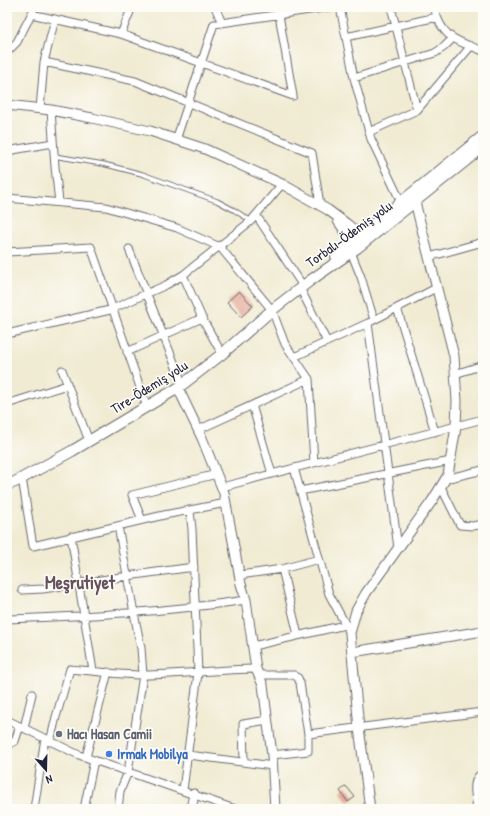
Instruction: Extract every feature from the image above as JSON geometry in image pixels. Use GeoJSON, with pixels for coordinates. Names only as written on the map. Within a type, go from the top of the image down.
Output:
{"type":"FeatureCollection","features":[{"type":"Feature","properties":{"kind":"main road","name":"Torbalı-Ödemiş yolu"},"geometry":{"type":"LineString","coordinates":[[357,244],[401,202],[483,136]]}},
{"type":"Feature","properties":{"kind":"main road","name":"Torbalı-Ödemiş yolu"},"geometry":{"type":"LineString","coordinates":[[304,285],[415,202],[483,147]]}},
{"type":"Feature","properties":{"kind":"main road","name":"Tire-Ödemiş yolu"},"geometry":{"type":"LineString","coordinates":[[7,485],[89,441],[180,387],[304,285]]}},
{"type":"Feature","properties":{"kind":"street"},"geometry":{"type":"LineString","coordinates":[[7,52],[17,42],[35,7]]}},
{"type":"Feature","properties":{"kind":"street"},"geometry":{"type":"LineString","coordinates":[[121,34],[132,7]]}},
{"type":"Feature","properties":{"kind":"street"},"geometry":{"type":"LineString","coordinates":[[215,7],[222,23]]}},
{"type":"Feature","properties":{"kind":"street"},"geometry":{"type":"LineString","coordinates":[[31,14],[121,34],[293,96],[280,15],[277,7]]}},
{"type":"Feature","properties":{"kind":"street"},"geometry":{"type":"LineString","coordinates":[[176,140],[214,24],[330,7]]}},
{"type":"Feature","properties":{"kind":"street"},"geometry":{"type":"LineString","coordinates":[[340,7],[354,78],[371,139],[401,202]]}},
{"type":"Feature","properties":{"kind":"street"},"geometry":{"type":"LineString","coordinates":[[391,7],[417,110]]}},
{"type":"Feature","properties":{"kind":"street"},"geometry":{"type":"LineString","coordinates":[[434,7],[440,25],[445,32],[453,38],[483,51]]}},
{"type":"Feature","properties":{"kind":"street"},"geometry":{"type":"LineString","coordinates":[[346,37],[437,17]]}},
{"type":"Feature","properties":{"kind":"street"},"geometry":{"type":"LineString","coordinates":[[40,109],[44,62],[55,19]]}},
{"type":"Feature","properties":{"kind":"street"},"geometry":{"type":"LineString","coordinates":[[354,78],[440,50],[453,38]]}},
{"type":"Feature","properties":{"kind":"street"},"geometry":{"type":"LineString","coordinates":[[369,132],[417,110],[471,46]]}},
{"type":"Feature","properties":{"kind":"street"},"geometry":{"type":"LineString","coordinates":[[44,62],[135,81],[312,152],[324,208]]}},
{"type":"Feature","properties":{"kind":"street"},"geometry":{"type":"LineString","coordinates":[[7,105],[51,110],[150,131],[205,149],[282,184],[324,208],[347,224],[357,244],[360,277],[371,321],[398,548]]}},
{"type":"Feature","properties":{"kind":"street"},"geometry":{"type":"LineString","coordinates":[[51,110],[59,202]]}},
{"type":"Feature","properties":{"kind":"street"},"geometry":{"type":"LineString","coordinates":[[7,151],[53,143]]}},
{"type":"Feature","properties":{"kind":"street"},"geometry":{"type":"LineString","coordinates":[[7,334],[112,309],[166,285],[183,275],[251,221],[282,184]]}},
{"type":"Feature","properties":{"kind":"street"},"geometry":{"type":"LineString","coordinates":[[7,198],[106,207],[177,228],[220,247],[272,310],[285,344],[309,379],[314,463]]}},
{"type":"Feature","properties":{"kind":"street"},"geometry":{"type":"LineString","coordinates":[[348,629],[366,593],[448,475],[451,461],[456,427],[457,401],[454,356],[415,202]]}},
{"type":"Feature","properties":{"kind":"street"},"geometry":{"type":"LineString","coordinates":[[256,215],[304,285],[327,342]]}},
{"type":"Feature","properties":{"kind":"street"},"geometry":{"type":"LineString","coordinates":[[429,257],[483,242]]}},
{"type":"Feature","properties":{"kind":"street"},"geometry":{"type":"LineString","coordinates":[[7,252],[91,247],[147,407]]}},
{"type":"Feature","properties":{"kind":"street"},"geometry":{"type":"LineString","coordinates":[[129,249],[163,336],[180,387],[222,487],[246,600],[258,672],[263,685],[272,755],[275,809]]}},
{"type":"Feature","properties":{"kind":"street"},"geometry":{"type":"LineString","coordinates":[[183,275],[202,318],[222,354]]}},
{"type":"Feature","properties":{"kind":"street"},"geometry":{"type":"LineString","coordinates":[[294,357],[371,321],[436,288]]}},
{"type":"Feature","properties":{"kind":"street"},"geometry":{"type":"LineString","coordinates":[[397,308],[435,432]]}},
{"type":"Feature","properties":{"kind":"street"},"geometry":{"type":"LineString","coordinates":[[128,352],[202,318]]}},
{"type":"Feature","properties":{"kind":"street"},"geometry":{"type":"LineString","coordinates":[[455,374],[483,365]]}},
{"type":"Feature","properties":{"kind":"street"},"geometry":{"type":"LineString","coordinates":[[62,370],[89,441]]}},
{"type":"Feature","properties":{"kind":"street"},"geometry":{"type":"LineString","coordinates":[[198,430],[309,379]]}},
{"type":"Feature","properties":{"kind":"street"},"geometry":{"type":"LineString","coordinates":[[7,404],[67,385]]}},
{"type":"Feature","properties":{"kind":"street"},"geometry":{"type":"LineString","coordinates":[[252,405],[272,474]]}},
{"type":"Feature","properties":{"kind":"street"},"geometry":{"type":"LineString","coordinates":[[222,487],[483,419]]}},
{"type":"Feature","properties":{"kind":"street"},"geometry":{"type":"LineString","coordinates":[[300,491],[451,461]]}},
{"type":"Feature","properties":{"kind":"street"},"geometry":{"type":"LineString","coordinates":[[294,468],[328,594],[348,629],[370,809]]}},
{"type":"Feature","properties":{"kind":"street"},"geometry":{"type":"LineString","coordinates":[[443,483],[483,470]]}},
{"type":"Feature","properties":{"kind":"street"},"geometry":{"type":"LineString","coordinates":[[142,520],[132,495],[217,474]]}},
{"type":"Feature","properties":{"kind":"street"},"geometry":{"type":"LineString","coordinates":[[22,478],[33,546],[142,520],[226,503]]}},
{"type":"Feature","properties":{"kind":"street"},"geometry":{"type":"LineString","coordinates":[[443,483],[460,525],[473,526],[483,524]]}},
{"type":"Feature","properties":{"kind":"street"},"geometry":{"type":"LineString","coordinates":[[183,790],[198,673],[196,607],[190,510]]}},
{"type":"Feature","properties":{"kind":"street"},"geometry":{"type":"LineString","coordinates":[[118,526],[141,648],[143,675],[128,772],[120,791],[118,809]]}},
{"type":"Feature","properties":{"kind":"street"},"geometry":{"type":"LineString","coordinates":[[71,536],[92,671]]}},
{"type":"Feature","properties":{"kind":"street"},"geometry":{"type":"LineString","coordinates":[[240,575],[282,569],[319,559]]}},
{"type":"Feature","properties":{"kind":"street"},"geometry":{"type":"LineString","coordinates":[[22,590],[43,589],[194,567]]}},
{"type":"Feature","properties":{"kind":"street"},"geometry":{"type":"LineString","coordinates":[[282,569],[298,635]]}},
{"type":"Feature","properties":{"kind":"street"},"geometry":{"type":"LineString","coordinates":[[7,619],[84,617],[196,607],[246,600]]}},
{"type":"Feature","properties":{"kind":"street"},"geometry":{"type":"LineString","coordinates":[[253,646],[298,635],[348,629]]}},
{"type":"Feature","properties":{"kind":"street"},"geometry":{"type":"LineString","coordinates":[[352,652],[483,632]]}},
{"type":"Feature","properties":{"kind":"street"},"geometry":{"type":"LineString","coordinates":[[34,809],[48,740],[70,669],[143,675],[198,673],[227,669],[294,674],[300,683],[308,734],[308,751],[272,755]]}},
{"type":"Feature","properties":{"kind":"street"},"geometry":{"type":"LineString","coordinates":[[86,757],[108,672]]}},
{"type":"Feature","properties":{"kind":"street"},"geometry":{"type":"LineString","coordinates":[[8,744],[15,741],[22,727],[32,694]]}},
{"type":"Feature","properties":{"kind":"street"},"geometry":{"type":"LineString","coordinates":[[308,734],[483,712]]}},
{"type":"Feature","properties":{"kind":"street"},"geometry":{"type":"LineString","coordinates":[[7,720],[86,757],[235,809]]}},
{"type":"Feature","properties":{"kind":"street"},"geometry":{"type":"LineString","coordinates":[[244,762],[243,724],[268,720]]}},
{"type":"Feature","properties":{"kind":"street"},"geometry":{"type":"LineString","coordinates":[[188,755],[273,766]]}},
{"type":"Feature","properties":{"kind":"street"},"geometry":{"type":"LineString","coordinates":[[84,809],[94,760]]}},
{"type":"Feature","properties":{"kind":"street"},"geometry":{"type":"LineString","coordinates":[[477,809],[475,782],[478,776],[483,773]]}},
{"type":"Feature","properties":{"kind":"street"},"geometry":{"type":"LineString","coordinates":[[191,809],[194,794]]}},
{"type":"Feature","properties":{"kind":"lane"},"geometry":{"type":"LineString","coordinates":[[54,156],[103,164],[142,174],[213,199],[251,221]]}},
{"type":"Feature","properties":{"kind":"building"},"geometry":{"type":"Polygon","coordinates":[[[239,291],[253,306],[241,317],[227,302],[239,291]]]}},
{"type":"Feature","properties":{"kind":"building"},"geometry":{"type":"Polygon","coordinates":[[[346,786],[355,797],[348,802],[340,791],[346,786]]]}},
{"type":"Feature","properties":{"kind":"place","name":"Hacı Hasan Camii"},"geometry":{"type":"Point","coordinates":[59,734]}},
{"type":"Feature","properties":{"kind":"place","name":"Irmak Mobilya"},"geometry":{"type":"Point","coordinates":[109,754]}},
{"type":"Feature","properties":{"kind":"district","name":"Meşrutiyet"},"geometry":{"type":"Point","coordinates":[80,583]}}]}
